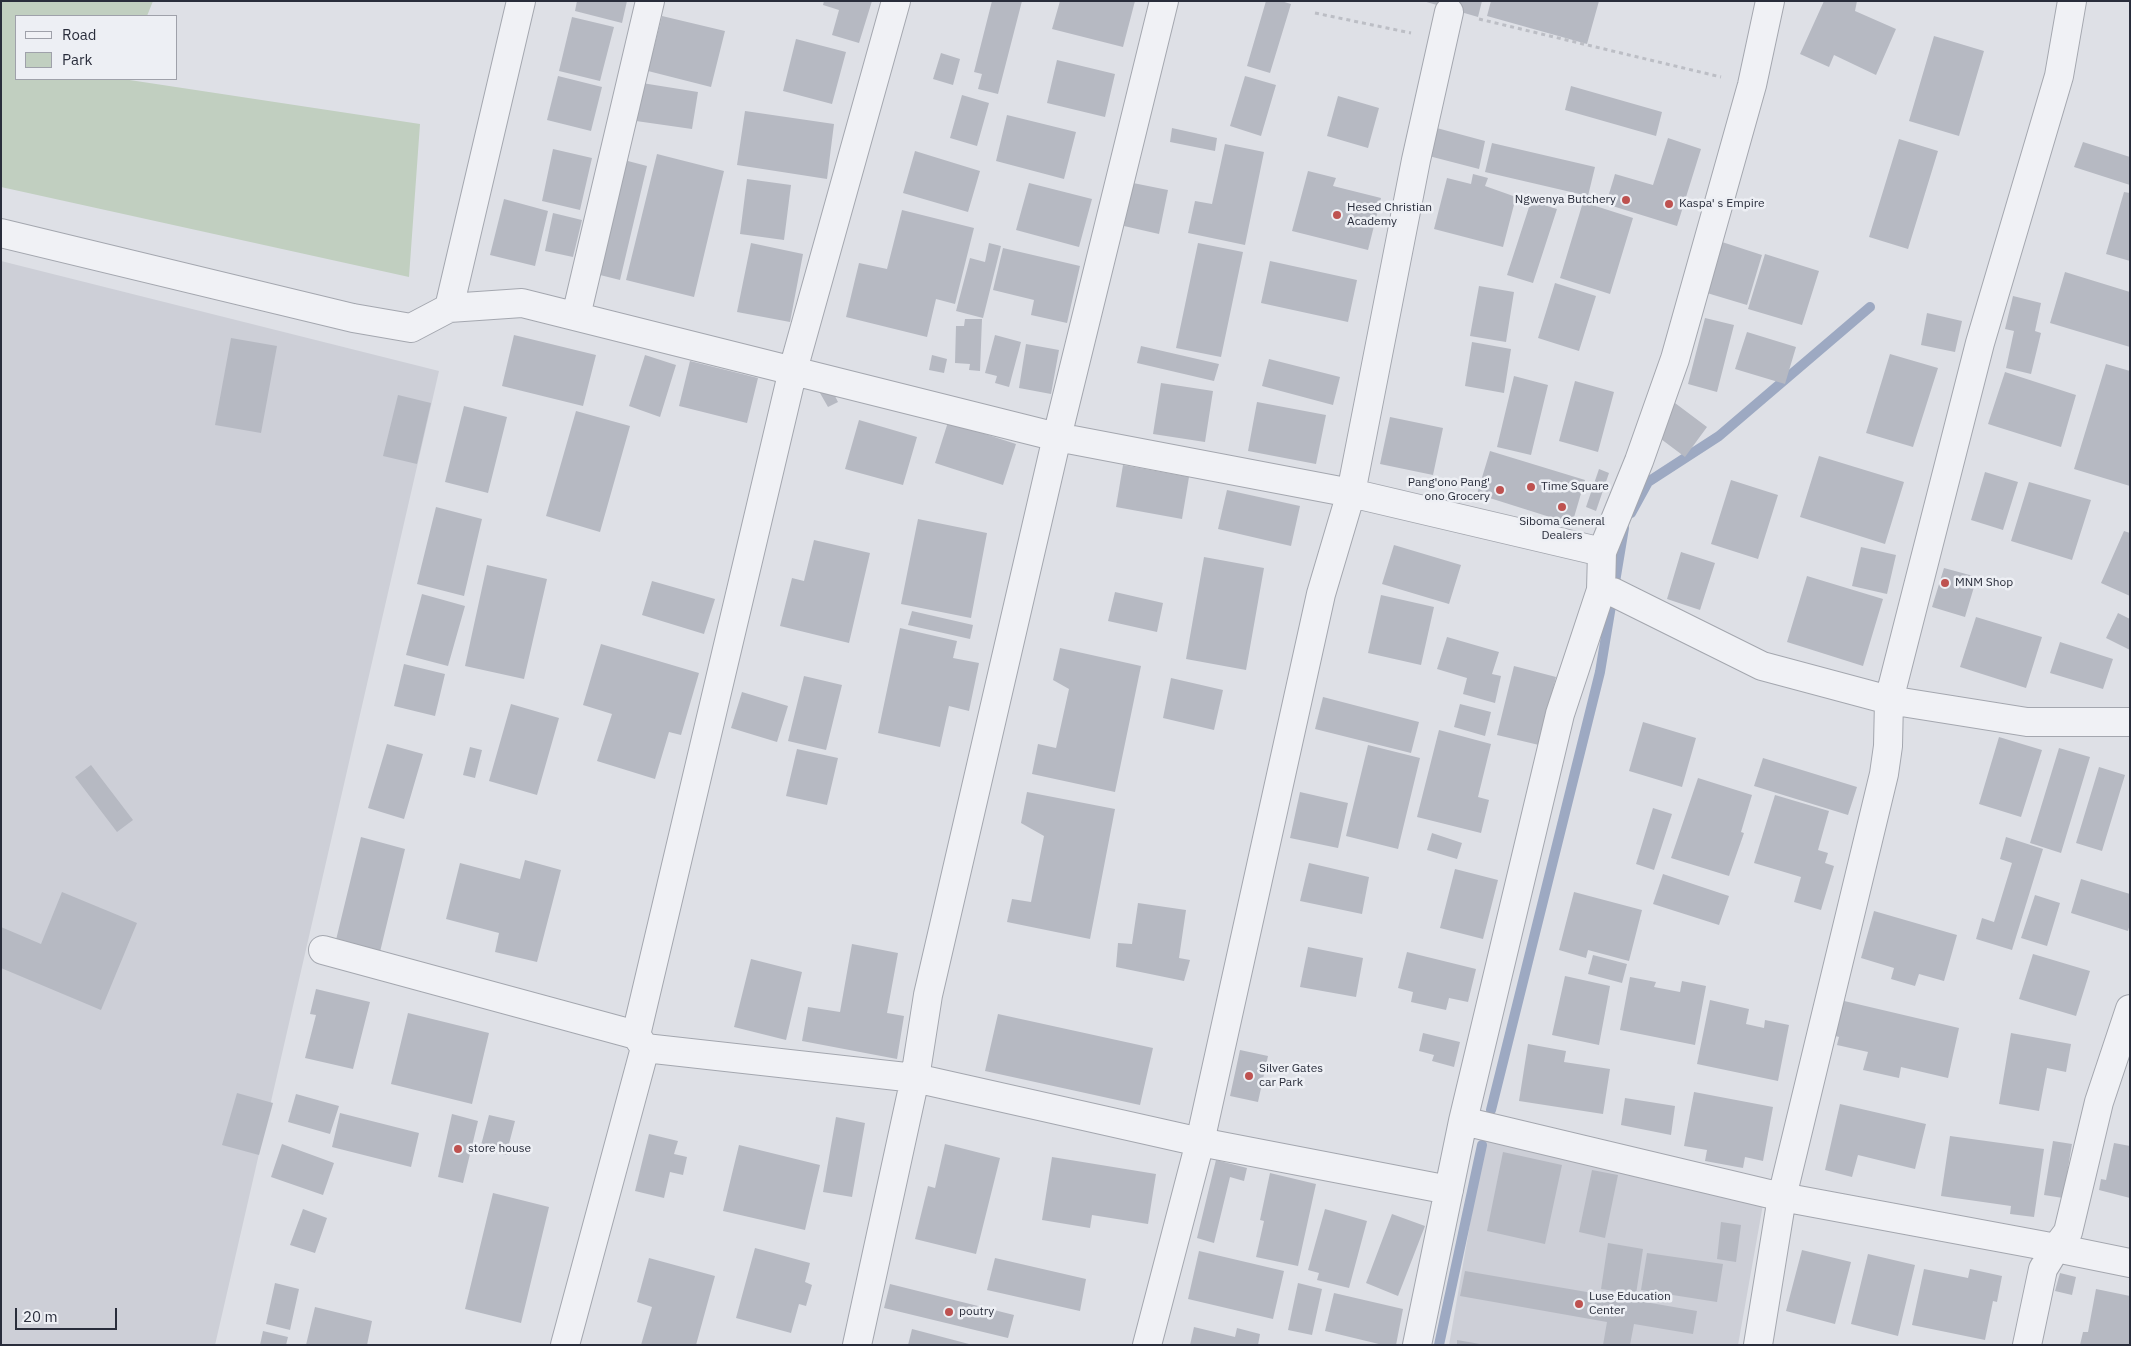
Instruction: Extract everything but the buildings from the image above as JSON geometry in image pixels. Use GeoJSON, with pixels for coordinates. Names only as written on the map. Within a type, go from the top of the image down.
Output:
{"type":"FeatureCollection","features":[{"type":"Feature","properties":{"kind":"street"},"geometry":{"type":"LineString","coordinates":[[449,308],[521,1]]}},
{"type":"Feature","properties":{"kind":"street"},"geometry":{"type":"LineString","coordinates":[[576,316],[650,1]]}},
{"type":"Feature","properties":{"kind":"street"},"geometry":{"type":"LineString","coordinates":[[565,1345],[641,1042],[794,370],[896,1]]}},
{"type":"Feature","properties":{"kind":"street"},"geometry":{"type":"LineString","coordinates":[[857,1345],[915,1078],[928,995],[1057,437],[1164,1]]}},
{"type":"Feature","properties":{"kind":"street"},"geometry":{"type":"LineString","coordinates":[[1417,1345],[1463,1121],[1560,714],[1600,590],[1602,552],[1639,461],[1676,359],[1752,85],[1770,1]]}},
{"type":"Feature","properties":{"kind":"street"},"geometry":{"type":"LineString","coordinates":[[1758,1345],[1782,1197],[1884,774],[1888,746],[1889,700],[1980,343],[2059,76],[2072,1]]}},
{"type":"Feature","properties":{"kind":"street"},"geometry":{"type":"LineString","coordinates":[[1147,1345],[1200,1142],[1321,594],[1351,493],[1416,160],[1449,12]]}},
{"type":"Feature","properties":{"kind":"street"},"geometry":{"type":"LineString","coordinates":[[1,233],[352,318],[412,328],[449,308],[522,303],[1057,437],[1351,493],[1602,552]]}},
{"type":"Feature","properties":{"kind":"street"},"geometry":{"type":"LineString","coordinates":[[1600,590],[1613,592],[1762,666],[1889,700],[2027,722],[2130,722]]}},
{"type":"Feature","properties":{"kind":"street"},"geometry":{"type":"LineString","coordinates":[[323,950],[641,1042],[915,1078],[1200,1142],[1449,1190]]}},
{"type":"Feature","properties":{"kind":"street"},"geometry":{"type":"LineString","coordinates":[[2027,1345],[2043,1269],[2068,1232],[2099,1102],[2130,1009]]}},
{"type":"Feature","properties":{"kind":"street"},"geometry":{"type":"LineString","coordinates":[[1463,1121],[1782,1197],[2130,1263]]}},
{"type":"Feature","properties":{"kind":"path"},"geometry":{"type":"LineString","coordinates":[[1314,13],[1410,34],[1449,12],[1752,85]]}},
{"type":"Feature","properties":{"kind":"shaded area"},"geometry":{"type":"Polygon","coordinates":[[[1,261],[439,371],[215,1345],[1,1345],[1,261]]]}},
{"type":"Feature","properties":{"kind":"shaded area"},"geometry":{"type":"Polygon","coordinates":[[[1486,1132],[1767,1182],[1738,1345],[1449,1345],[1486,1132]]]}},
{"type":"Feature","properties":{"kind":"green space"},"geometry":{"type":"Polygon","coordinates":[[[1,1],[153,1],[147,15],[15,15],[15,80],[130,80],[420,124],[409,277],[1,187],[1,1]]]}},
{"type":"Feature","properties":{"kind":"waterway"},"geometry":{"type":"LineString","coordinates":[[1631,513],[1648,482],[1719,436],[1870,307]]}},
{"type":"Feature","properties":{"kind":"waterway"},"geometry":{"type":"LineString","coordinates":[[1491,1110],[1600,672],[1624,528]]}},
{"type":"Feature","properties":{"kind":"waterway"},"geometry":{"type":"LineString","coordinates":[[1439,1345],[1482,1145]]}},
{"type":"Feature","properties":{"kind":"place","name":"Ngwenya Butchery"},"geometry":{"type":"Point","coordinates":[1626,200]}},
{"type":"Feature","properties":{"kind":"place","name":"Kaspa' s Empire"},"geometry":{"type":"Point","coordinates":[1669,204]}},
{"type":"Feature","properties":{"kind":"place","name":"Hesed Christian Academy"},"geometry":{"type":"Point","coordinates":[1337,215]}},
{"type":"Feature","properties":{"kind":"place","name":"Time Square"},"geometry":{"type":"Point","coordinates":[1531,487]}},
{"type":"Feature","properties":{"kind":"place","name":"Pang'ono Pang' ono Grocery"},"geometry":{"type":"Point","coordinates":[1500,490]}},
{"type":"Feature","properties":{"kind":"place","name":"Siboma General Dealers"},"geometry":{"type":"Point","coordinates":[1562,507]}},
{"type":"Feature","properties":{"kind":"place","name":"MNM Shop"},"geometry":{"type":"Point","coordinates":[1945,583]}},
{"type":"Feature","properties":{"kind":"place","name":"Silver Gates car Park"},"geometry":{"type":"Point","coordinates":[1249,1076]}},
{"type":"Feature","properties":{"kind":"place","name":"store house"},"geometry":{"type":"Point","coordinates":[458,1149]}},
{"type":"Feature","properties":{"kind":"place","name":"Luse Education Center"},"geometry":{"type":"Point","coordinates":[1579,1304]}},
{"type":"Feature","properties":{"kind":"place","name":"poutry"},"geometry":{"type":"Point","coordinates":[949,1312]}}]}
